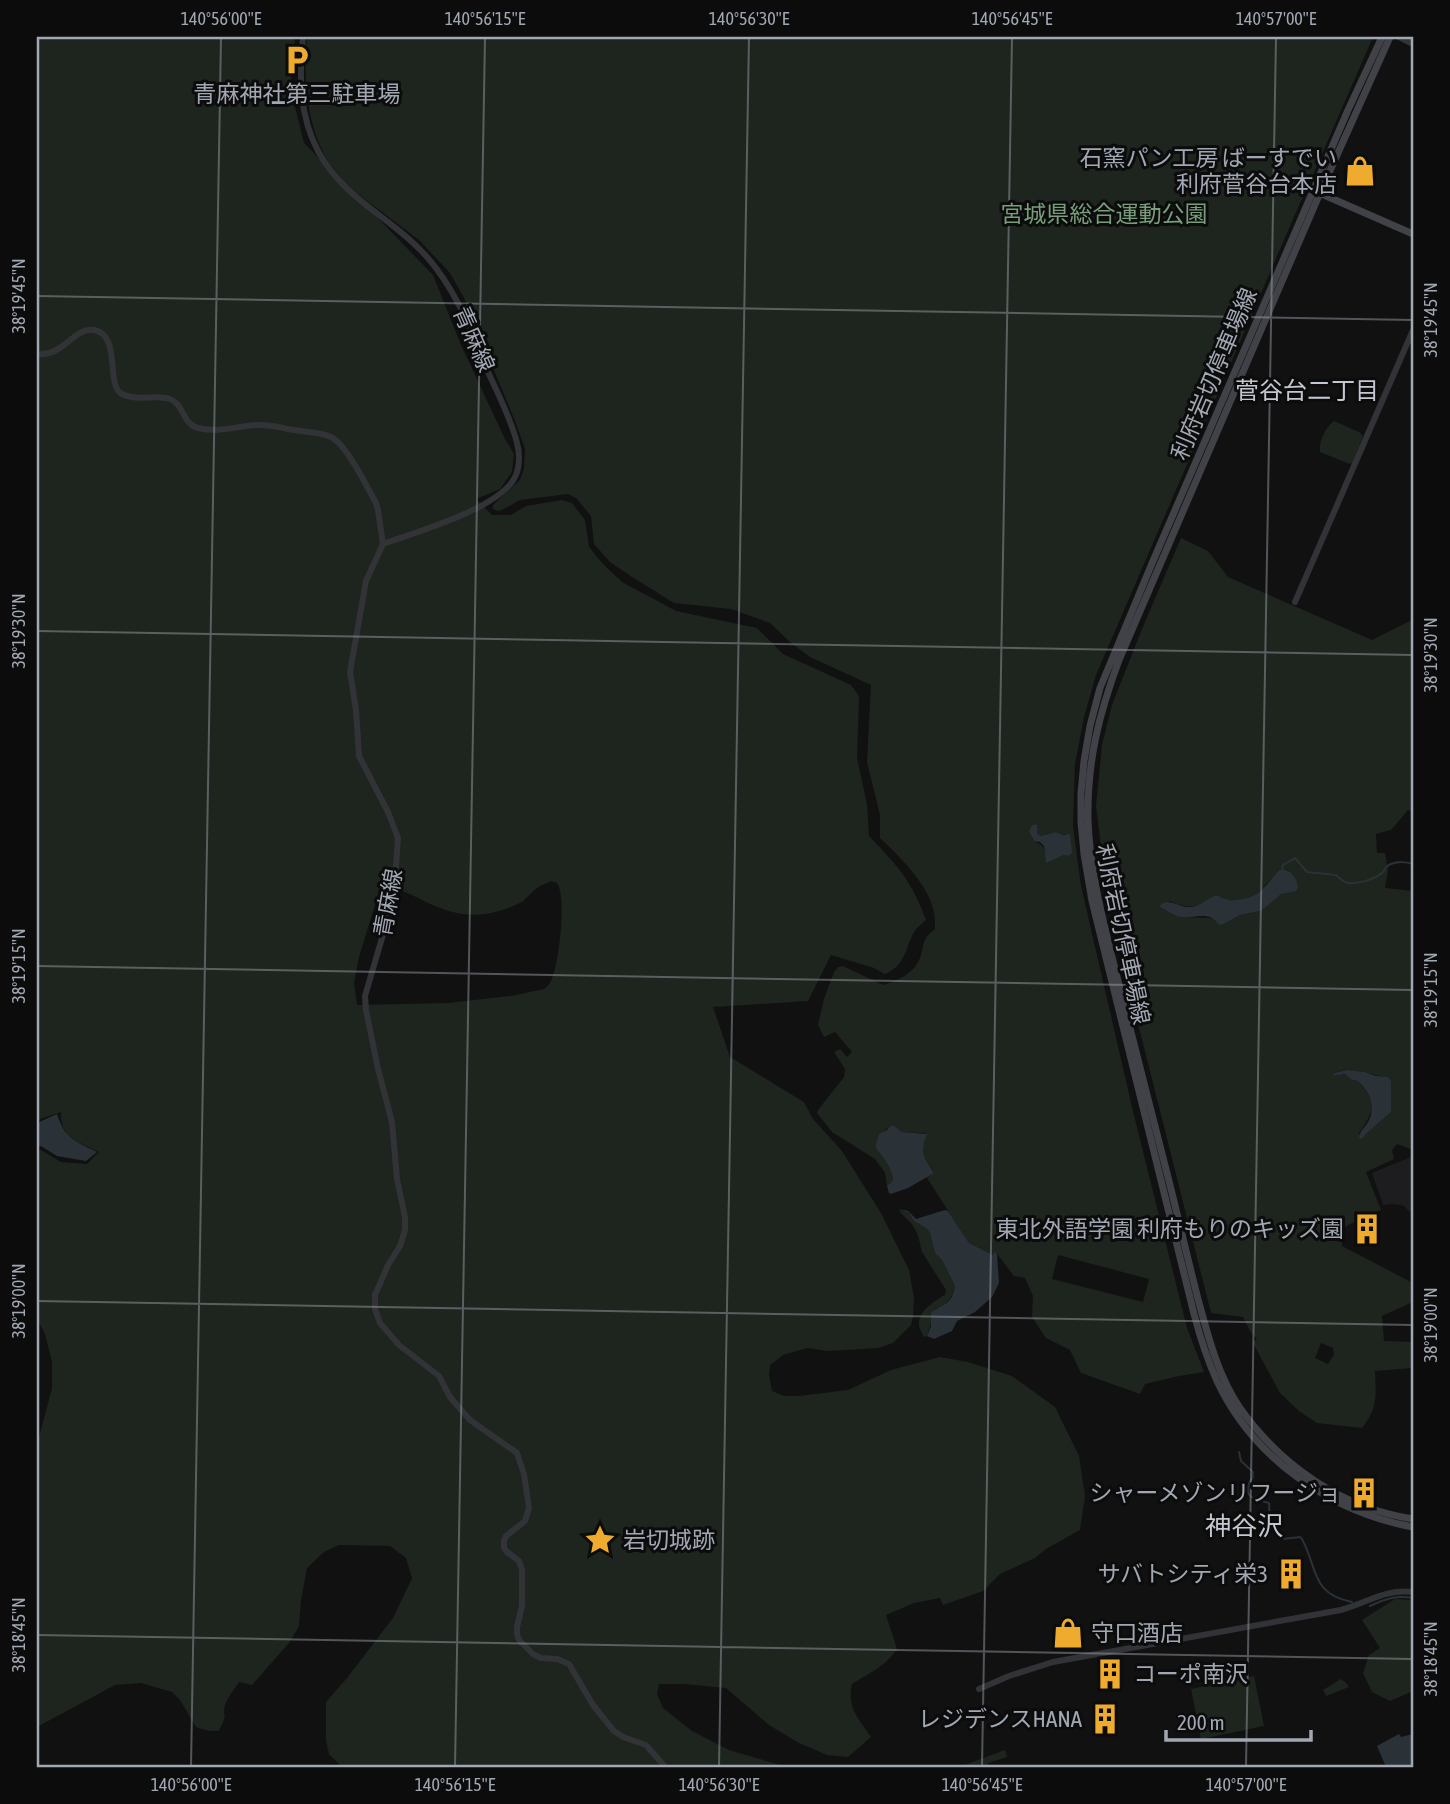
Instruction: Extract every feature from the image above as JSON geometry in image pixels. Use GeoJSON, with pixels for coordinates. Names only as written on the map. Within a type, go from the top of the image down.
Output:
{"type":"FeatureCollection","features":[{"type":"Feature","properties":{"kind":"main road","name":"利府岩切停車場線"},"geometry":{"type":"LineString","coordinates":[[1382,37],[1108,690],[1097,725],[1091,760],[1088,820],[1091,854],[1106,932],[1195,1288],[1222,1372],[1239,1406],[1262,1434],[1281,1455],[1311,1479],[1357,1503],[1386,1514],[1413,1519]]}},
{"type":"Feature","properties":{"kind":"main road","name":"利府岩切停車場線"},"geometry":{"type":"LineString","coordinates":[[1390,37],[1317,192],[1100,688],[1084,761],[1081,822],[1083,853],[1098,927],[1194,1314],[1218,1384],[1261,1445],[1306,1484],[1363,1514],[1413,1527]]}},
{"type":"Feature","properties":{"kind":"main road"},"geometry":{"type":"LineString","coordinates":[[1317,192],[1413,234]]}},
{"type":"Feature","properties":{"kind":"street","name":"青麻線"},"geometry":{"type":"LineString","coordinates":[[303,37],[300,91],[309,128],[318,149],[342,185],[356,199],[414,243],[448,284],[517,444],[519,456],[515,478],[499,496],[441,523],[383,544],[366,580],[350,672],[359,756],[388,812],[398,838],[395,880],[387,922],[365,996],[378,1069],[392,1122],[405,1230],[400,1246],[374,1295],[375,1309],[380,1322],[393,1338],[439,1376],[450,1397],[470,1420],[516,1453],[524,1474],[529,1508],[525,1521],[506,1536],[504,1541],[507,1552],[519,1561],[522,1569],[522,1606],[517,1627],[519,1640],[541,1658],[569,1664],[593,1705],[614,1731],[646,1745],[665,1767]]}},
{"type":"Feature","properties":{"kind":"street"},"geometry":{"type":"LineString","coordinates":[[1399,37],[1413,44]]}},
{"type":"Feature","properties":{"kind":"street"},"geometry":{"type":"LineString","coordinates":[[37,354],[54,352],[81,332],[92,330],[99,332],[107,341],[118,392],[134,398],[172,399],[195,428],[218,430],[257,425],[331,437],[343,447],[376,503],[383,544]]}},
{"type":"Feature","properties":{"kind":"street"},"geometry":{"type":"LineString","coordinates":[[1295,602],[1413,330]]}},
{"type":"Feature","properties":{"kind":"street"},"geometry":{"type":"LineString","coordinates":[[979,1689],[1009,1676],[1060,1661],[1342,1610],[1386,1592],[1413,1592]]}},
{"type":"Feature","properties":{"kind":"shaded area"},"geometry":{"type":"Polygon","coordinates":[[[1035,824],[1037,833],[1041,836],[1056,832],[1070,834],[1072,853],[1046,863],[1044,846],[1034,841],[1029,831],[1035,824]]]}},
{"type":"Feature","properties":{"kind":"shaded area"},"geometry":{"type":"Polygon","coordinates":[[[1283,869],[1295,879],[1298,888],[1296,891],[1281,894],[1261,911],[1240,915],[1222,925],[1210,917],[1180,917],[1160,907],[1168,902],[1193,907],[1216,895],[1230,900],[1250,897],[1260,892],[1279,870],[1283,869]]]}},
{"type":"Feature","properties":{"kind":"shaded area"},"geometry":{"type":"Polygon","coordinates":[[[1347,1070],[1388,1077],[1391,1081],[1391,1112],[1362,1139],[1359,1138],[1370,1118],[1371,1102],[1368,1093],[1358,1081],[1345,1074],[1333,1076],[1334,1073],[1347,1070]]]}},
{"type":"Feature","properties":{"kind":"shaded area"},"geometry":{"type":"Polygon","coordinates":[[[57,1114],[67,1134],[97,1152],[86,1161],[57,1156],[41,1146],[37,1147],[37,1123],[57,1114]]]}},
{"type":"Feature","properties":{"kind":"shaded area"},"geometry":{"type":"Polygon","coordinates":[[[890,1126],[902,1132],[927,1134],[924,1153],[934,1173],[891,1194],[887,1186],[893,1180],[891,1171],[876,1148],[879,1134],[890,1126]]]}},
{"type":"Feature","properties":{"kind":"shaded area"},"geometry":{"type":"Polygon","coordinates":[[[1413,1156],[1413,1212],[1404,1206],[1383,1205],[1372,1173],[1413,1156]]]}},
{"type":"Feature","properties":{"kind":"shaded area"},"geometry":{"type":"Polygon","coordinates":[[[898,1209],[908,1211],[916,1219],[948,1211],[969,1243],[993,1255],[994,1252],[997,1254],[999,1283],[992,1297],[975,1312],[957,1321],[952,1331],[934,1339],[927,1336],[931,1326],[931,1313],[949,1301],[955,1286],[942,1260],[935,1253],[930,1233],[914,1221],[909,1213],[898,1209]]]}},
{"type":"Feature","properties":{"kind":"shaded area"},"geometry":{"type":"Polygon","coordinates":[[[1399,1734],[1401,1737],[1413,1734],[1413,1767],[1386,1767],[1377,1746],[1399,1734]]]}},
{"type":"Feature","properties":{"kind":"green space","name":"宮城県総合運動公園"},"geometry":{"type":"Polygon","coordinates":[[[37,37],[295,37],[290,87],[304,143],[345,185],[326,158],[313,126],[306,82],[307,37],[1373,37],[1312,177],[1307,179],[1301,192],[1303,196],[1096,675],[1075,764],[1073,826],[1081,886],[1187,1328],[1204,1372],[1145,1384],[1140,1394],[1081,1373],[1070,1350],[1046,1338],[1032,1317],[1033,1296],[1025,1278],[1014,1276],[997,1254],[993,1255],[969,1243],[927,1178],[934,1172],[923,1149],[926,1133],[902,1132],[892,1126],[883,1132],[876,1148],[891,1171],[893,1180],[887,1186],[885,1173],[875,1159],[832,1132],[817,1113],[844,1077],[845,1069],[834,1052],[840,1049],[847,1057],[852,1052],[835,1032],[824,1037],[818,1025],[834,972],[843,966],[883,985],[897,980],[917,964],[926,938],[935,929],[934,913],[927,892],[913,872],[880,838],[880,815],[867,762],[871,685],[810,657],[770,623],[731,609],[674,603],[629,575],[610,562],[594,544],[591,516],[576,498],[568,494],[520,500],[502,510],[493,509],[493,505],[520,480],[524,469],[525,449],[464,298],[450,273],[419,240],[346,185],[433,275],[461,345],[514,454],[512,472],[500,489],[476,499],[492,515],[511,515],[526,506],[562,500],[572,503],[585,520],[589,547],[622,582],[676,611],[757,628],[783,654],[851,685],[859,696],[857,758],[867,804],[869,836],[903,874],[926,920],[914,932],[901,962],[885,974],[831,955],[808,1001],[713,1007],[730,1057],[804,1102],[813,1119],[842,1151],[881,1213],[909,1270],[914,1298],[913,1316],[911,1325],[893,1343],[879,1348],[828,1351],[807,1348],[783,1355],[770,1365],[772,1391],[784,1396],[799,1396],[848,1390],[891,1370],[940,1357],[968,1362],[1012,1376],[1055,1407],[1079,1456],[1085,1496],[1080,1530],[1035,1558],[1000,1574],[983,1591],[943,1605],[940,1598],[914,1603],[886,1615],[897,1649],[882,1665],[852,1684],[852,1706],[871,1737],[848,1757],[827,1755],[799,1743],[769,1725],[726,1688],[659,1684],[657,1694],[663,1708],[692,1731],[729,1750],[787,1767],[342,1767],[329,1754],[326,1740],[326,1702],[393,1618],[412,1578],[406,1558],[390,1546],[339,1545],[324,1552],[307,1568],[299,1626],[289,1643],[252,1685],[239,1682],[226,1703],[225,1717],[219,1731],[196,1727],[172,1692],[141,1683],[115,1685],[37,1727],[37,1445],[52,1388],[52,1362],[45,1334],[37,1319],[37,1151],[41,1150],[61,1162],[87,1164],[99,1152],[78,1142],[67,1133],[61,1112],[37,1120],[37,37]],[[1035,824],[1031,828],[1033,840],[1042,846],[1045,853],[1058,858],[1068,856],[1066,835],[1056,832],[1041,836],[1037,833],[1035,824]],[[551,881],[520,903],[499,911],[464,914],[449,911],[382,882],[359,957],[354,983],[357,1005],[448,1003],[511,996],[544,989],[551,982],[554,972],[562,916],[557,883],[551,881]],[[1058,1255],[1052,1279],[1143,1302],[1149,1279],[1058,1255]]]}},
{"type":"Feature","properties":{"kind":"green space"},"geometry":{"type":"Polygon","coordinates":[[[1334,421],[1363,436],[1350,464],[1320,452],[1323,435],[1334,421]]]}},
{"type":"Feature","properties":{"kind":"green space"},"geometry":{"type":"Polygon","coordinates":[[[1181,538],[1208,551],[1228,577],[1372,640],[1410,621],[1413,622],[1413,812],[1408,810],[1391,830],[1376,834],[1377,853],[1385,853],[1388,871],[1385,888],[1413,891],[1413,1150],[1397,1144],[1392,1150],[1394,1159],[1366,1172],[1381,1210],[1342,1228],[1342,1246],[1413,1285],[1413,1302],[1382,1316],[1384,1341],[1413,1342],[1413,1368],[1375,1371],[1376,1394],[1373,1408],[1362,1428],[1317,1423],[1299,1411],[1280,1393],[1253,1343],[1257,1339],[1243,1317],[1211,1313],[1126,976],[1104,872],[1096,806],[1102,745],[1112,705],[1181,538]],[[1282,869],[1257,893],[1244,900],[1211,898],[1191,906],[1169,901],[1168,910],[1180,917],[1211,918],[1222,925],[1240,915],[1261,911],[1275,897],[1288,891],[1288,870],[1282,869]],[[1345,1070],[1334,1073],[1333,1076],[1345,1074],[1358,1081],[1371,1101],[1371,1112],[1359,1133],[1362,1139],[1391,1112],[1390,1079],[1365,1072],[1345,1070]],[[1321,1343],[1315,1358],[1328,1364],[1334,1355],[1333,1348],[1321,1343]]]}},
{"type":"Feature","properties":{"kind":"green space"},"geometry":{"type":"Polygon","coordinates":[[[898,1210],[909,1213],[914,1221],[930,1233],[935,1253],[942,1260],[955,1286],[948,1301],[935,1309],[927,1336],[924,1337],[919,1326],[921,1316],[931,1304],[945,1295],[946,1290],[922,1252],[912,1224],[898,1210]]]}},
{"type":"Feature","properties":{"kind":"green space"},"geometry":{"type":"Polygon","coordinates":[[[1395,1599],[1413,1600],[1413,1691],[1390,1701],[1372,1692],[1363,1673],[1369,1655],[1380,1648],[1362,1620],[1395,1599]]]}},
{"type":"Feature","properties":{"kind":"green space"},"geometry":{"type":"Polygon","coordinates":[[[1254,1676],[1264,1726],[1201,1739],[1191,1689],[1254,1676]]]}},
{"type":"Feature","properties":{"kind":"green space"},"geometry":{"type":"Polygon","coordinates":[[[1341,1679],[1349,1687],[1326,1696],[1323,1690],[1341,1679]]]}},
{"type":"Feature","properties":{"kind":"green space"},"geometry":{"type":"Polygon","coordinates":[[[1005,1750],[1007,1757],[988,1763],[989,1767],[953,1767],[962,1766],[1005,1750]]]}},
{"type":"Feature","properties":{"kind":"waterway"},"geometry":{"type":"LineString","coordinates":[[1282,868],[1295,858],[1307,872],[1336,875],[1345,882],[1354,883],[1375,877],[1394,863],[1413,864]]}},
{"type":"Feature","properties":{"kind":"waterway"},"geometry":{"type":"LineString","coordinates":[[1239,1452],[1241,1461],[1253,1472],[1248,1493],[1253,1498],[1269,1503],[1270,1524],[1283,1539],[1300,1537],[1322,1586],[1329,1593],[1352,1602]]}},
{"type":"Feature","properties":{"kind":"waterway"},"geometry":{"type":"LineString","coordinates":[[1370,1606],[1391,1598],[1413,1598]]}},
{"type":"Feature","properties":{"kind":"place","name":"青麻神社第三駐車場"},"geometry":{"type":"Point","coordinates":[297,60]}},
{"type":"Feature","properties":{"kind":"place","name":"石窯パン工房 ばーすでい 利府菅谷台本店"},"geometry":{"type":"Point","coordinates":[1360,171]}},
{"type":"Feature","properties":{"kind":"place","name":"東北外語学園 利府もりのキッズ園"},"geometry":{"type":"Point","coordinates":[1367,1229]}},
{"type":"Feature","properties":{"kind":"place","name":"シャーメゾンリフージョ"},"geometry":{"type":"Point","coordinates":[1364,1493]}},
{"type":"Feature","properties":{"kind":"place","name":"岩切城跡"},"geometry":{"type":"Point","coordinates":[600,1540]}},
{"type":"Feature","properties":{"kind":"place","name":"サバトシティ栄3"},"geometry":{"type":"Point","coordinates":[1291,1574]}},
{"type":"Feature","properties":{"kind":"place","name":"守口酒店"},"geometry":{"type":"Point","coordinates":[1068,1633]}},
{"type":"Feature","properties":{"kind":"place","name":"コーポ南沢"},"geometry":{"type":"Point","coordinates":[1110,1674]}},
{"type":"Feature","properties":{"kind":"place","name":"レジデンスHANA"},"geometry":{"type":"Point","coordinates":[1105,1719]}},
{"type":"Feature","properties":{"kind":"district","name":"菅谷台二丁目"},"geometry":{"type":"Point","coordinates":[1307,390]}},
{"type":"Feature","properties":{"kind":"district","name":"神谷沢"},"geometry":{"type":"Point","coordinates":[1244,1526]}}]}
